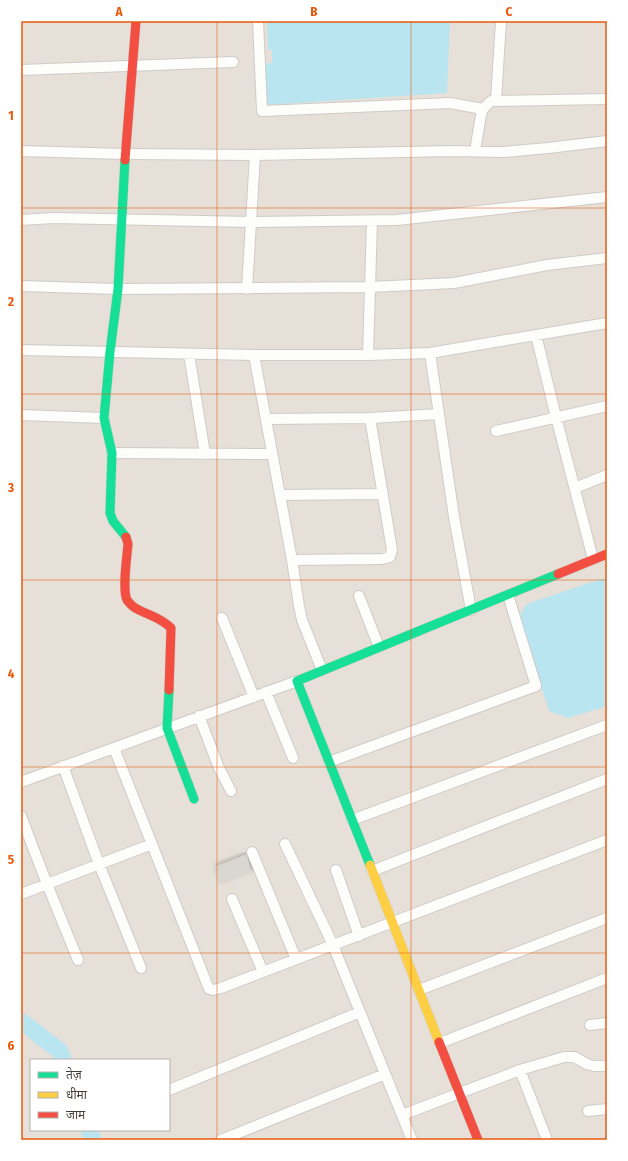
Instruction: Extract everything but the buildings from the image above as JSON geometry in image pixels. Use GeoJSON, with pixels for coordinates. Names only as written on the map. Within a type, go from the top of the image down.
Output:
{"type":"FeatureCollection","features":[{"type":"Feature","properties":{"kind":"street"},"geometry":{"type":"LineString","coordinates":[[136,21],[125,154],[118,289],[104,418],[112,453],[110,513],[113,521],[126,536],[128,544],[125,592],[126,599],[138,610],[159,617],[171,628],[167,728],[194,799]]}},
{"type":"Feature","properties":{"kind":"street"},"geometry":{"type":"LineString","coordinates":[[258,21],[262,111],[450,103],[483,109]]}},
{"type":"Feature","properties":{"kind":"street"},"geometry":{"type":"LineString","coordinates":[[496,100],[501,21]]}},
{"type":"Feature","properties":{"kind":"street"},"geometry":{"type":"LineString","coordinates":[[21,70],[233,62]]}},
{"type":"Feature","properties":{"kind":"street"},"geometry":{"type":"LineString","coordinates":[[475,151],[479,123],[483,109],[490,101],[607,99]]}},
{"type":"Feature","properties":{"kind":"street"},"geometry":{"type":"LineString","coordinates":[[21,151],[125,154],[255,155],[523,151],[607,141]]}},
{"type":"Feature","properties":{"kind":"street"},"geometry":{"type":"LineString","coordinates":[[247,289],[255,155]]}},
{"type":"Feature","properties":{"kind":"street"},"geometry":{"type":"LineString","coordinates":[[21,220],[53,218],[251,222],[397,220],[607,197]]}},
{"type":"Feature","properties":{"kind":"street"},"geometry":{"type":"LineString","coordinates":[[368,355],[372,220]]}},
{"type":"Feature","properties":{"kind":"street"},"geometry":{"type":"LineString","coordinates":[[21,286],[118,289],[247,289],[370,287],[454,283],[547,265],[607,258]]}},
{"type":"Feature","properties":{"kind":"street"},"geometry":{"type":"LineString","coordinates":[[21,350],[254,355],[368,355],[430,353],[607,323]]}},
{"type":"Feature","properties":{"kind":"street"},"geometry":{"type":"LineString","coordinates":[[536,335],[593,559]]}},
{"type":"Feature","properties":{"kind":"street"},"geometry":{"type":"LineString","coordinates":[[430,353],[454,517],[470,610]]}},
{"type":"Feature","properties":{"kind":"street"},"geometry":{"type":"LineString","coordinates":[[189,354],[205,454]]}},
{"type":"Feature","properties":{"kind":"street"},"geometry":{"type":"LineString","coordinates":[[254,355],[267,419],[302,620],[322,670]]}},
{"type":"Feature","properties":{"kind":"street"},"geometry":{"type":"LineString","coordinates":[[496,431],[607,406]]}},
{"type":"Feature","properties":{"kind":"street"},"geometry":{"type":"LineString","coordinates":[[267,419],[370,418],[439,414]]}},
{"type":"Feature","properties":{"kind":"street"},"geometry":{"type":"LineString","coordinates":[[21,415],[104,418]]}},
{"type":"Feature","properties":{"kind":"street"},"geometry":{"type":"LineString","coordinates":[[292,560],[382,559],[390,557],[392,550],[370,418]]}},
{"type":"Feature","properties":{"kind":"street"},"geometry":{"type":"LineString","coordinates":[[112,453],[272,454]]}},
{"type":"Feature","properties":{"kind":"street"},"geometry":{"type":"LineString","coordinates":[[575,488],[607,475]]}},
{"type":"Feature","properties":{"kind":"street"},"geometry":{"type":"LineString","coordinates":[[280,495],[382,494]]}},
{"type":"Feature","properties":{"kind":"street"},"geometry":{"type":"LineString","coordinates":[[21,782],[297,681],[607,554]]}},
{"type":"Feature","properties":{"kind":"street"},"geometry":{"type":"LineString","coordinates":[[329,762],[536,686],[508,595]]}},
{"type":"Feature","properties":{"kind":"street"},"geometry":{"type":"LineString","coordinates":[[359,596],[380,647]]}},
{"type":"Feature","properties":{"kind":"street"},"geometry":{"type":"LineString","coordinates":[[222,618],[254,697]]}},
{"type":"Feature","properties":{"kind":"street"},"geometry":{"type":"LineString","coordinates":[[297,681],[478,1140]]}},
{"type":"Feature","properties":{"kind":"street"},"geometry":{"type":"LineString","coordinates":[[266,692],[292,758]]}},
{"type":"Feature","properties":{"kind":"street"},"geometry":{"type":"LineString","coordinates":[[200,716],[219,768],[231,791]]}},
{"type":"Feature","properties":{"kind":"street"},"geometry":{"type":"LineString","coordinates":[[352,820],[607,724]]}},
{"type":"Feature","properties":{"kind":"street"},"geometry":{"type":"LineString","coordinates":[[114,748],[209,989],[213,990],[333,946],[607,840]]}},
{"type":"Feature","properties":{"kind":"street"},"geometry":{"type":"LineString","coordinates":[[63,766],[99,864],[141,968]]}},
{"type":"Feature","properties":{"kind":"street"},"geometry":{"type":"LineString","coordinates":[[372,871],[607,779]]}},
{"type":"Feature","properties":{"kind":"street"},"geometry":{"type":"LineString","coordinates":[[21,816],[78,960]]}},
{"type":"Feature","properties":{"kind":"street"},"geometry":{"type":"LineString","coordinates":[[21,894],[152,844]]}},
{"type":"Feature","properties":{"kind":"street"},"geometry":{"type":"LineString","coordinates":[[285,844],[333,946],[412,1140]]}},
{"type":"Feature","properties":{"kind":"street"},"geometry":{"type":"LineString","coordinates":[[252,852],[296,959]]}},
{"type":"Feature","properties":{"kind":"street"},"geometry":{"type":"LineString","coordinates":[[336,870],[359,936]]}},
{"type":"Feature","properties":{"kind":"street"},"geometry":{"type":"LineString","coordinates":[[232,899],[264,972]]}},
{"type":"Feature","properties":{"kind":"street"},"geometry":{"type":"LineString","coordinates":[[419,990],[607,918]]}},
{"type":"Feature","properties":{"kind":"street"},"geometry":{"type":"LineString","coordinates":[[440,1043],[607,978]]}},
{"type":"Feature","properties":{"kind":"street"},"geometry":{"type":"LineString","coordinates":[[170,1090],[360,1012]]}},
{"type":"Feature","properties":{"kind":"street"},"geometry":{"type":"LineString","coordinates":[[590,1025],[607,1023]]}},
{"type":"Feature","properties":{"kind":"street"},"geometry":{"type":"LineString","coordinates":[[402,1115],[520,1070],[569,1056],[587,1064],[607,1066]]}},
{"type":"Feature","properties":{"kind":"street"},"geometry":{"type":"LineString","coordinates":[[520,1070],[547,1140]]}},
{"type":"Feature","properties":{"kind":"street"},"geometry":{"type":"LineString","coordinates":[[221,1140],[385,1074]]}},
{"type":"Feature","properties":{"kind":"street"},"geometry":{"type":"LineString","coordinates":[[588,1111],[607,1109]]}},
{"type":"Feature","properties":{"kind":"shaded area"},"geometry":{"type":"Polygon","coordinates":[[[21,21],[607,21],[607,1140],[21,1140],[21,21]]]}},
{"type":"Feature","properties":{"kind":"water"},"geometry":{"type":"Polygon","coordinates":[[[267,21],[450,21],[447,93],[265,105],[264,64],[272,63],[272,50],[268,50],[267,21]]]}},
{"type":"Feature","properties":{"kind":"water"},"geometry":{"type":"Polygon","coordinates":[[[607,577],[607,706],[568,718],[549,711],[519,616],[527,604],[607,577]]]}},
{"type":"Feature","properties":{"kind":"waterway"},"geometry":{"type":"LineString","coordinates":[[21,1021],[60,1051],[63,1059]]}},
{"type":"Feature","properties":{"kind":"waterway"},"geometry":{"type":"LineString","coordinates":[[89,1131],[93,1140]]}},
{"type":"Feature","properties":{"kind":"traffic: fast"},"geometry":{"type":"LineString","coordinates":[[125,160],[118,289],[104,418],[112,453],[110,513],[113,521],[126,537]]}},
{"type":"Feature","properties":{"kind":"traffic: fast"},"geometry":{"type":"LineString","coordinates":[[370,865],[297,681],[558,574]]}},
{"type":"Feature","properties":{"kind":"traffic: fast"},"geometry":{"type":"LineString","coordinates":[[169,690],[167,728],[194,799]]}},
{"type":"Feature","properties":{"kind":"traffic: slow"},"geometry":{"type":"LineString","coordinates":[[370,865],[439,1042]]}},
{"type":"Feature","properties":{"kind":"traffic: jam"},"geometry":{"type":"LineString","coordinates":[[125,160],[136,21]]}},
{"type":"Feature","properties":{"kind":"traffic: jam"},"geometry":{"type":"LineString","coordinates":[[126,537],[128,544],[125,573],[127,600],[135,608],[160,619],[171,628],[169,690]]}},
{"type":"Feature","properties":{"kind":"traffic: jam"},"geometry":{"type":"LineString","coordinates":[[558,574],[607,554]]}},
{"type":"Feature","properties":{"kind":"traffic: jam"},"geometry":{"type":"LineString","coordinates":[[439,1042],[478,1140]]}}]}
